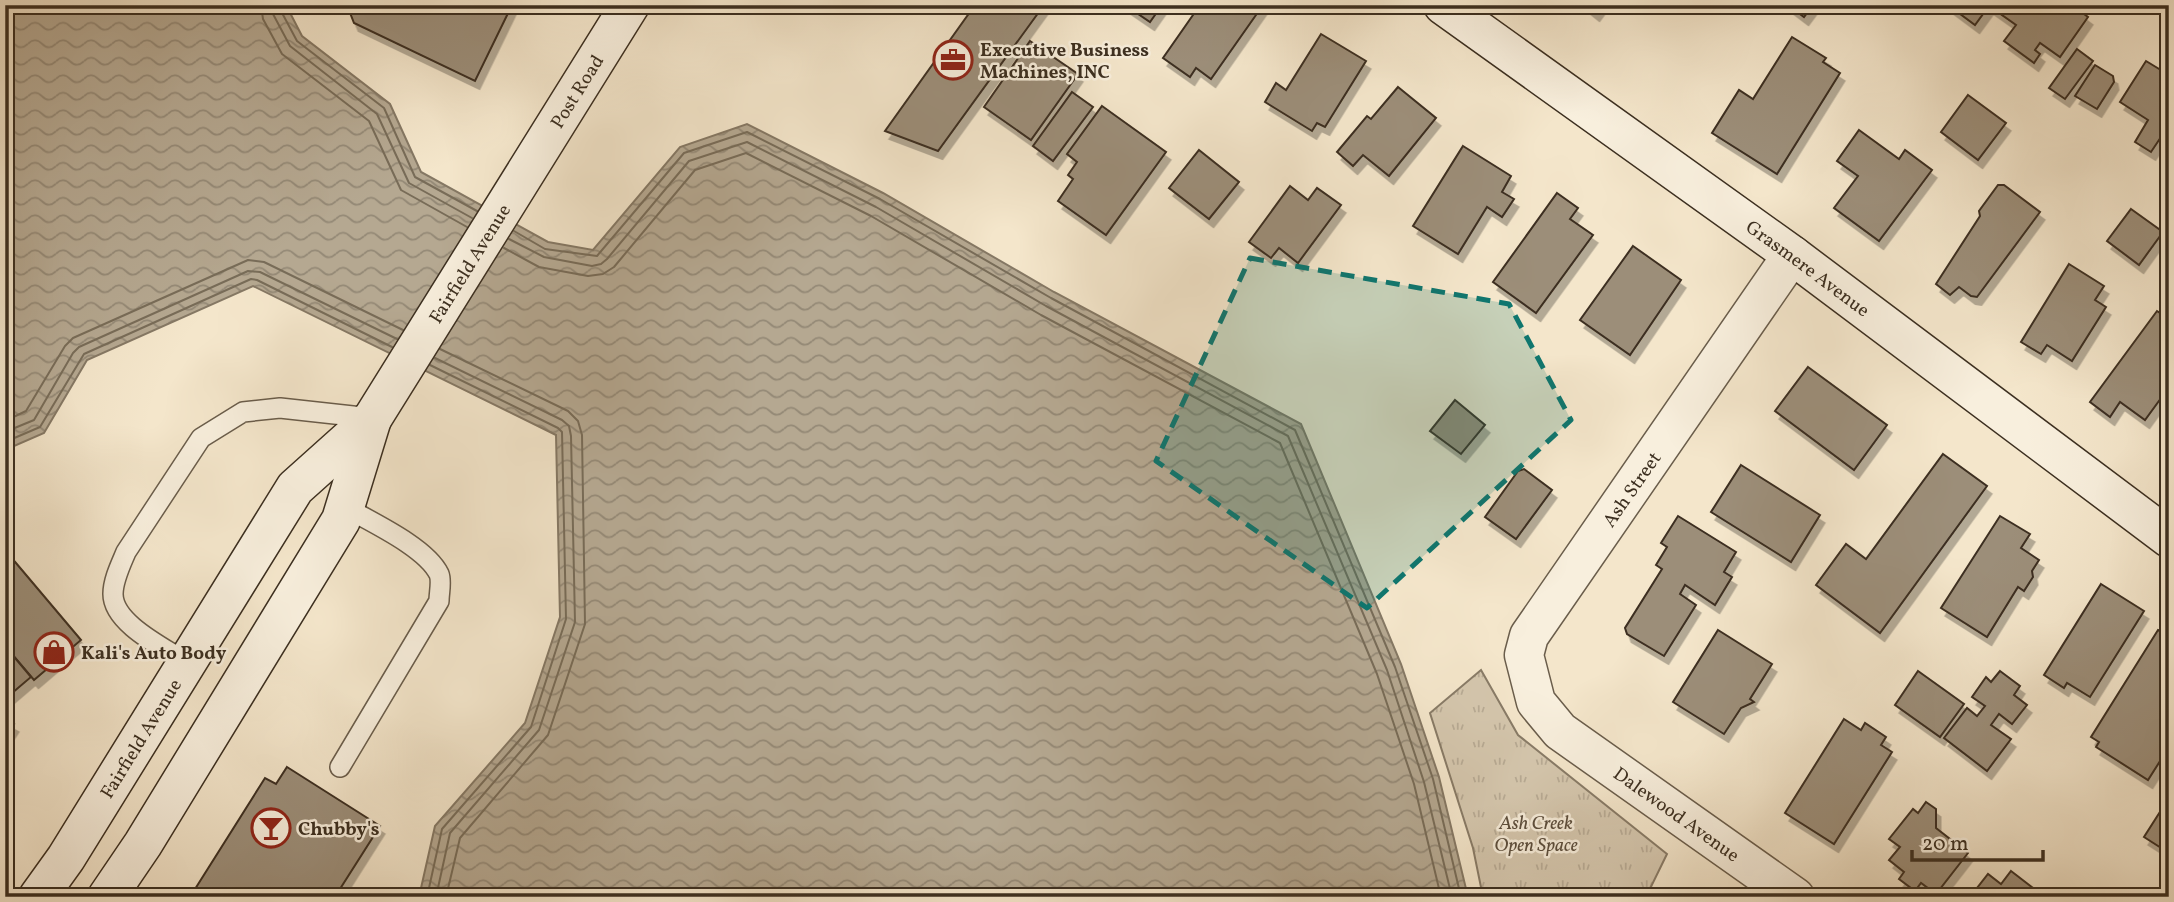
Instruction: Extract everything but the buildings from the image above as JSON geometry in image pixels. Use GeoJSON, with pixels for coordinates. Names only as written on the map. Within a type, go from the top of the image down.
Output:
{"type":"FeatureCollection","features":[{"type":"Feature","properties":{"kind":"street","name":"Post Road"},"geometry":{"type":"LineString","coordinates":[[521,177],[630,5]]}},
{"type":"Feature","properties":{"kind":"street","name":"Grasmere Avenue"},"geometry":{"type":"LineString","coordinates":[[1443,5],[1792,255],[2169,538]]}},
{"type":"Feature","properties":{"kind":"street","name":"Fairfield Avenue"},"geometry":{"type":"LineString","coordinates":[[107,897],[143,844],[341,520],[382,403],[521,177]]}},
{"type":"Feature","properties":{"kind":"street","name":"Ash Street"},"geometry":{"type":"LineString","coordinates":[[1560,731],[1536,702],[1524,656],[1530,636],[1792,255]]}},
{"type":"Feature","properties":{"kind":"street","name":"Fairfield Avenue"},"geometry":{"type":"LineString","coordinates":[[38,897],[66,858],[295,488],[382,403]]}},
{"type":"Feature","properties":{"kind":"street","name":"Dalewood Avenue"},"geometry":{"type":"LineString","coordinates":[[1560,731],[1795,897]]}},
{"type":"Feature","properties":{"kind":"lane"},"geometry":{"type":"LineString","coordinates":[[187,663],[131,627],[118,610],[113,595],[126,552],[201,438],[243,412],[382,403]]}},
{"type":"Feature","properties":{"kind":"lane"},"geometry":{"type":"LineString","coordinates":[[340,767],[439,601],[441,576],[433,564],[411,545],[345,508]]}},
{"type":"Feature","properties":{"kind":"highlighted area"},"geometry":{"type":"Polygon","coordinates":[[[1250,258],[1509,304],[1571,420],[1367,608],[1156,461],[1250,258]]]}},
{"type":"Feature","properties":{"kind":"green space","name":"Ash Creek Open Space"},"geometry":{"type":"Polygon","coordinates":[[[1481,670],[1518,735],[1667,854],[1646,897],[1483,897],[1473,848],[1430,713],[1481,670]]]}},
{"type":"Feature","properties":{"kind":"water"},"geometry":{"type":"Polygon","coordinates":[[[5,5],[286,5],[302,36],[390,104],[421,172],[548,242],[593,250],[680,147],[747,124],[883,193],[1054,292],[1301,424],[1401,664],[1439,777],[1468,897],[419,897],[435,826],[525,723],[560,617],[556,435],[253,286],[87,360],[44,433],[5,450],[5,5]]]}},
{"type":"Feature","properties":{"kind":"place","name":"Executive Business Machines, INC"},"geometry":{"type":"Point","coordinates":[953,60]}},
{"type":"Feature","properties":{"kind":"place","name":"Kali's Auto Body"},"geometry":{"type":"Point","coordinates":[54,652]}},
{"type":"Feature","properties":{"kind":"place","name":"Chubby's"},"geometry":{"type":"Point","coordinates":[271,828]}}]}
